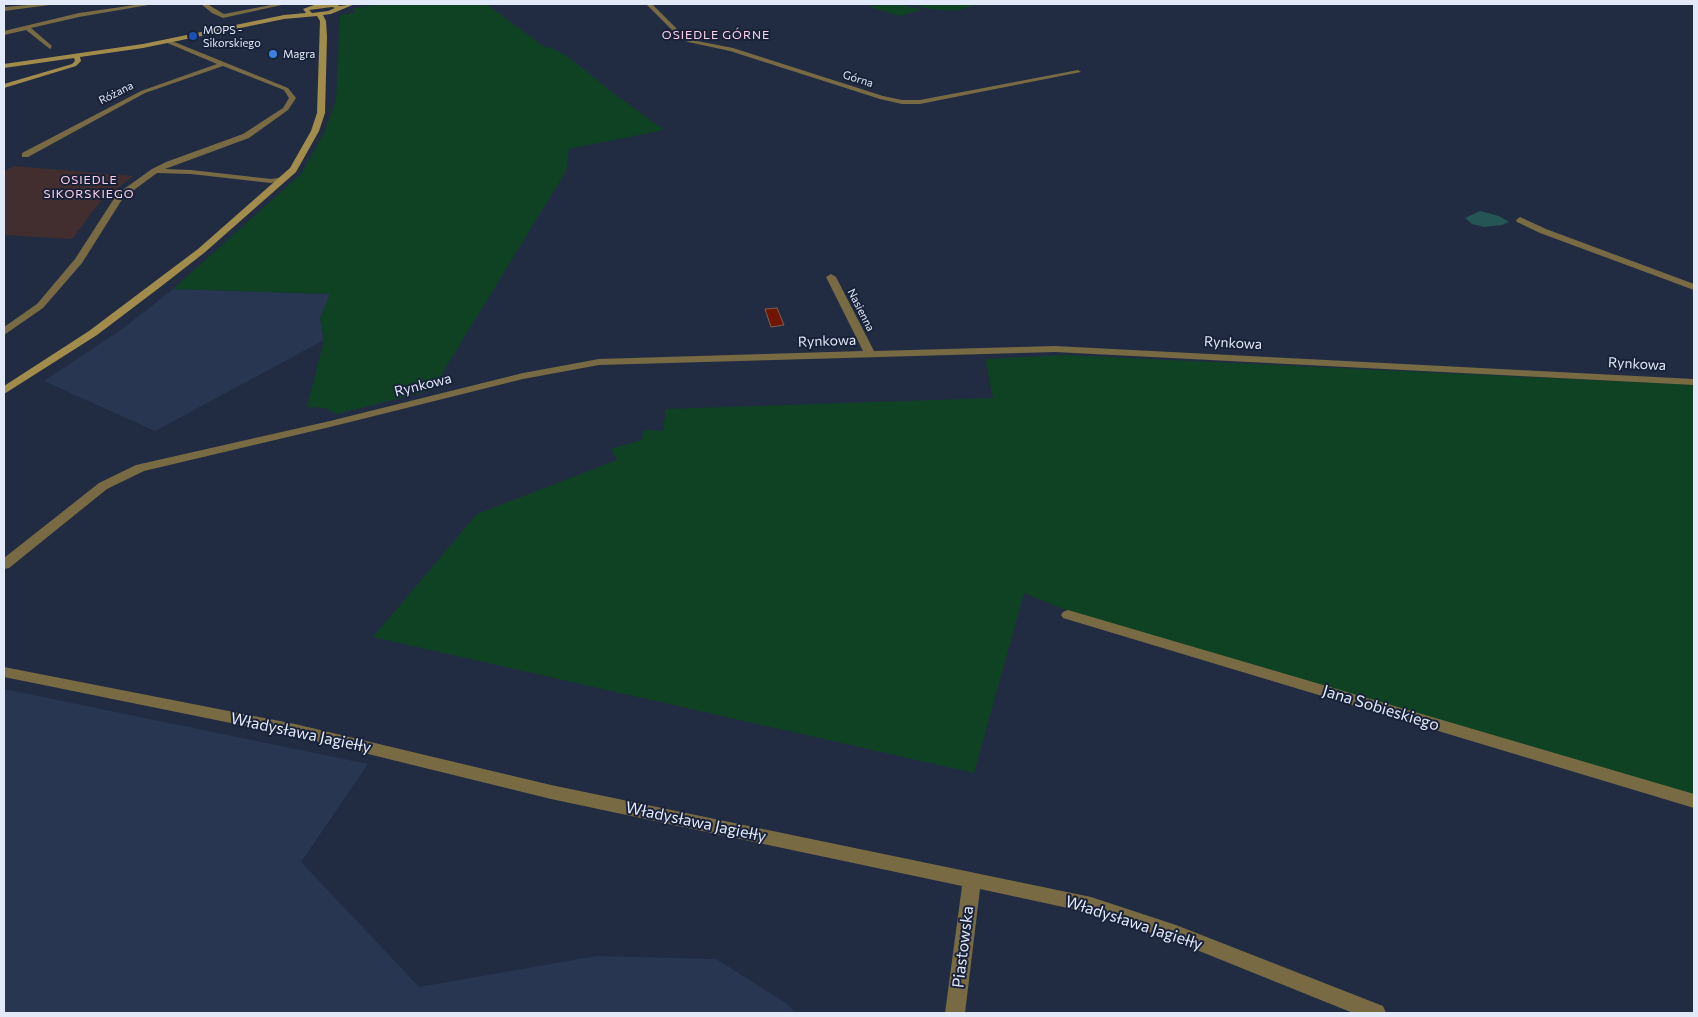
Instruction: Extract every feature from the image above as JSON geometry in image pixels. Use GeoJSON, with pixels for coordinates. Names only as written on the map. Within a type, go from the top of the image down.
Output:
{"type":"FeatureCollection","features":[{"type":"Feature","properties":{"kind":"street"},"geometry":{"type":"LineString","coordinates":[[4,9],[54,4]]}},
{"type":"Feature","properties":{"kind":"street"},"geometry":{"type":"LineString","coordinates":[[4,33],[79,15],[152,4]]}},
{"type":"Feature","properties":{"kind":"street"},"geometry":{"type":"LineString","coordinates":[[204,4],[223,16],[283,4]]}},
{"type":"Feature","properties":{"kind":"street"},"geometry":{"type":"LineString","coordinates":[[4,66],[167,41],[284,17],[312,7],[352,4]]}},
{"type":"Feature","properties":{"kind":"street","name":"Górna"},"geometry":{"type":"LineString","coordinates":[[649,4],[682,37],[690,41],[731,49],[882,98],[902,102],[920,102],[1078,72]]}},
{"type":"Feature","properties":{"kind":"street"},"geometry":{"type":"LineString","coordinates":[[323,21],[329,13],[341,6]]}},
{"type":"Feature","properties":{"kind":"street"},"geometry":{"type":"LineString","coordinates":[[4,391],[93,333],[201,251],[303,151],[315,131],[321,112],[324,67],[323,21],[312,7]]}},
{"type":"Feature","properties":{"kind":"street"},"geometry":{"type":"LineString","coordinates":[[319,14],[329,13]]}},
{"type":"Feature","properties":{"kind":"street"},"geometry":{"type":"LineString","coordinates":[[26,27],[50,47]]}},
{"type":"Feature","properties":{"kind":"street"},"geometry":{"type":"LineString","coordinates":[[4,332],[40,306],[80,260],[120,196],[155,171],[191,155],[246,136],[286,109],[292,98],[286,89],[167,41]]}},
{"type":"Feature","properties":{"kind":"street"},"geometry":{"type":"LineString","coordinates":[[4,86],[74,65],[78,61],[77,55]]}},
{"type":"Feature","properties":{"kind":"street","name":"Różana"},"geometry":{"type":"LineString","coordinates":[[26,155],[143,92],[222,64]]}},
{"type":"Feature","properties":{"kind":"street"},"geometry":{"type":"LineString","coordinates":[[155,171],[277,178]]}},
{"type":"Feature","properties":{"kind":"street"},"geometry":{"type":"LineString","coordinates":[[185,262],[207,237],[277,178]]}},
{"type":"Feature","properties":{"kind":"street"},"geometry":{"type":"LineString","coordinates":[[1520,220],[1542,231],[1694,287]]}},
{"type":"Feature","properties":{"kind":"street","name":"Nasienna"},"geometry":{"type":"LineString","coordinates":[[831,277],[870,354]]}},
{"type":"Feature","properties":{"kind":"street","name":"Rynkowa"},"geometry":{"type":"LineString","coordinates":[[4,565],[103,486],[140,468],[330,424],[523,376],[599,362],[1055,349],[1694,382]]}},
{"type":"Feature","properties":{"kind":"street","name":"Jana Sobieskiego"},"geometry":{"type":"LineString","coordinates":[[1068,615],[1694,801]]}},
{"type":"Feature","properties":{"kind":"street","name":"Władysława Jagiełły"},"geometry":{"type":"LineString","coordinates":[[4,672],[295,730],[551,792],[1090,905],[1170,931],[1376,1013]]}},
{"type":"Feature","properties":{"kind":"street","name":"Piastowska"},"geometry":{"type":"LineString","coordinates":[[955,1013],[972,880]]}},
{"type":"Feature","properties":{"kind":"shaded area"},"geometry":{"type":"Polygon","coordinates":[[[14,166],[133,176],[100,202],[72,239],[4,235],[4,171],[14,166]]]}},
{"type":"Feature","properties":{"kind":"shaded area"},"geometry":{"type":"Polygon","coordinates":[[[1480,211],[1499,216],[1509,222],[1502,225],[1484,227],[1472,224],[1465,218],[1480,211]]]}},
{"type":"Feature","properties":{"kind":"shaded area"},"geometry":{"type":"Polygon","coordinates":[[[173,289],[331,294],[320,318],[324,340],[155,431],[44,381],[125,327],[173,289]]]}},
{"type":"Feature","properties":{"kind":"shaded area"},"geometry":{"type":"Polygon","coordinates":[[[4,689],[368,764],[301,862],[419,987],[597,956],[716,959],[786,1003],[796,1013],[4,1013],[4,689]]]}},
{"type":"Feature","properties":{"kind":"green space"},"geometry":{"type":"Polygon","coordinates":[[[378,4],[486,4],[546,48],[551,47],[574,61],[609,90],[664,130],[569,149],[566,171],[432,390],[337,414],[326,408],[307,407],[324,340],[320,318],[330,294],[173,289],[302,173],[325,131],[336,100],[340,15],[356,13],[352,9],[378,4]]]}},
{"type":"Feature","properties":{"kind":"green space"},"geometry":{"type":"Polygon","coordinates":[[[882,4],[900,4],[922,10],[900,16],[869,7],[882,4]]]}},
{"type":"Feature","properties":{"kind":"green space"},"geometry":{"type":"Polygon","coordinates":[[[911,4],[979,4],[955,11],[930,9],[911,4]]]}},
{"type":"Feature","properties":{"kind":"green space"},"geometry":{"type":"Polygon","coordinates":[[[1065,355],[1694,385],[1694,795],[1102,625],[1024,593],[974,773],[373,637],[477,514],[617,460],[611,449],[642,440],[643,430],[663,431],[666,409],[993,398],[985,359],[1065,355]]]}},
{"type":"Feature","properties":{"kind":"building"},"geometry":{"type":"Polygon","coordinates":[[[777,308],[784,325],[771,327],[765,309],[777,308]]]}},
{"type":"Feature","properties":{"kind":"place","name":"MOPS - Sikorskiego"},"geometry":{"type":"Point","coordinates":[193,36]}},
{"type":"Feature","properties":{"kind":"place","name":"Magra"},"geometry":{"type":"Point","coordinates":[273,54]}},
{"type":"Feature","properties":{"kind":"district","name":"OSIEDLE GÓRNE"},"geometry":{"type":"Point","coordinates":[716,35]}},
{"type":"Feature","properties":{"kind":"district","name":"OSIEDLE SIKORSKIEGO"},"geometry":{"type":"Point","coordinates":[89,187]}}]}
